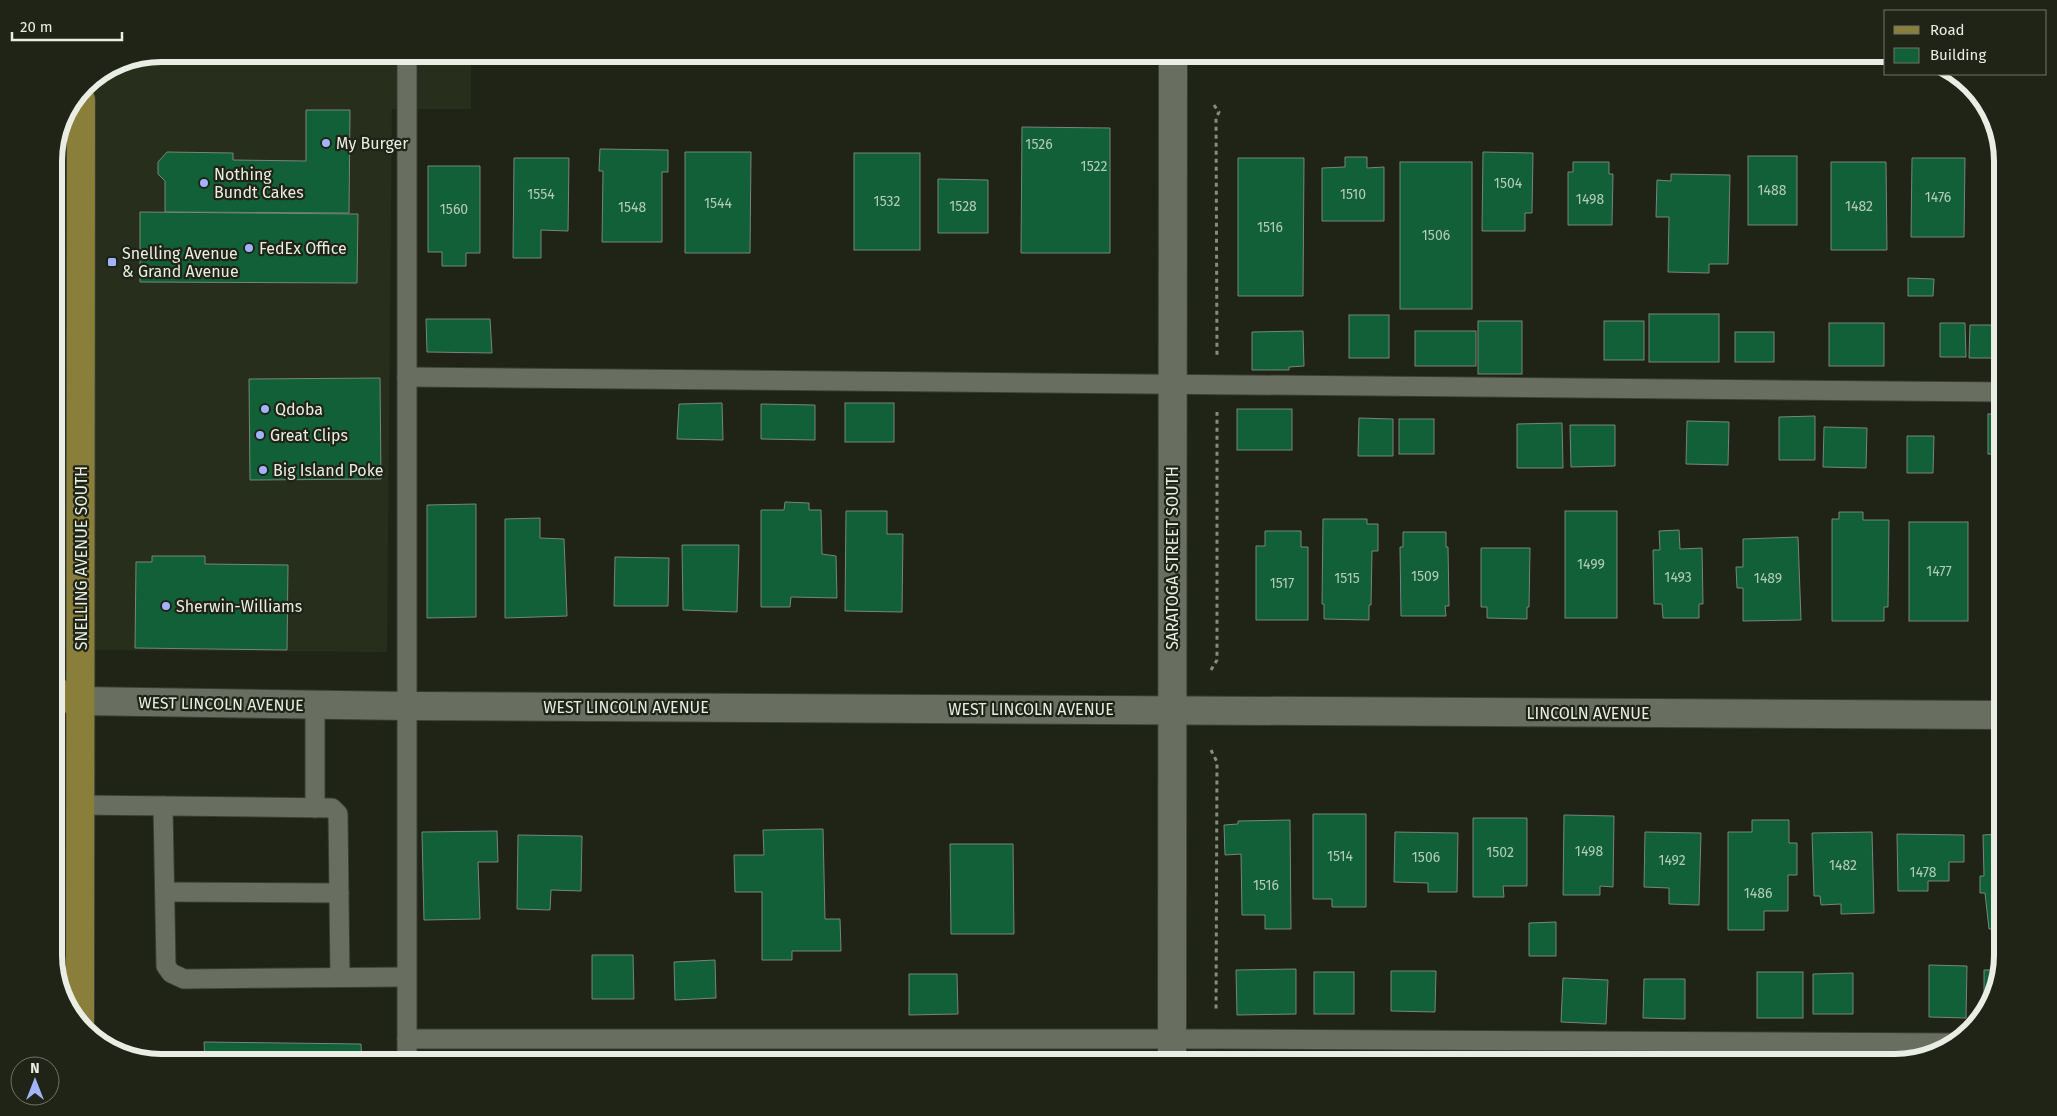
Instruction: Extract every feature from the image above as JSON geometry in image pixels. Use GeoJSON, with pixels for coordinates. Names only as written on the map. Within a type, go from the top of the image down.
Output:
{"type":"FeatureCollection","features":[{"type":"Feature","properties":{"kind":"main road","name":"SNELLING AVENUE SOUTH"},"geometry":{"type":"LineString","coordinates":[[80,1010],[82,103]]}},
{"type":"Feature","properties":{"kind":"main road"},"geometry":{"type":"LineString","coordinates":[[63,697],[80,701]]}},
{"type":"Feature","properties":{"kind":"street","name":"SARATOGA STREET SOUTH"},"geometry":{"type":"LineString","coordinates":[[1172,1051],[1173,62]]}},
{"type":"Feature","properties":{"kind":"street","name":"WEST LINCOLN AVENUE"},"geometry":{"type":"LineString","coordinates":[[80,701],[406,706],[1172,711]]}},
{"type":"Feature","properties":{"kind":"street","name":"LINCOLN AVENUE"},"geometry":{"type":"LineString","coordinates":[[1172,711],[1994,715]]}},
{"type":"Feature","properties":{"kind":"lane"},"geometry":{"type":"LineString","coordinates":[[407,63],[407,1054]]}},
{"type":"Feature","properties":{"kind":"lane"},"geometry":{"type":"LineString","coordinates":[[407,377],[1994,392]]}},
{"type":"Feature","properties":{"kind":"lane"},"geometry":{"type":"LineString","coordinates":[[314,808],[315,705]]}},
{"type":"Feature","properties":{"kind":"lane"},"geometry":{"type":"LineString","coordinates":[[79,805],[332,808],[338,814],[340,977]]}},
{"type":"Feature","properties":{"kind":"lane"},"geometry":{"type":"LineString","coordinates":[[163,806],[166,966],[171,973],[184,978],[406,977]]}},
{"type":"Feature","properties":{"kind":"lane"},"geometry":{"type":"LineString","coordinates":[[165,892],[338,893]]}},
{"type":"Feature","properties":{"kind":"lane"},"geometry":{"type":"LineString","coordinates":[[407,1039],[1172,1051],[1216,1039],[1939,1043]]}},
{"type":"Feature","properties":{"kind":"path"},"geometry":{"type":"LineString","coordinates":[[1211,750],[1217,762],[1216,1039]]}},
{"type":"Feature","properties":{"kind":"shaded area"},"geometry":{"type":"Polygon","coordinates":[[[155,63],[471,63],[471,109],[392,109],[387,652],[63,650],[63,149],[70,124],[87,96],[107,79],[124,70],[142,64],[155,63]]]}},
{"type":"Feature","properties":{"kind":"building"},"geometry":{"type":"Polygon","coordinates":[[[306,110],[350,110],[349,213],[165,212],[165,181],[158,174],[158,162],[167,152],[233,153],[233,160],[306,161],[306,110]]]}},
{"type":"Feature","properties":{"kind":"building"},"geometry":{"type":"Polygon","coordinates":[[[1022,127],[1110,128],[1110,253],[1021,253],[1022,127]]]}},
{"type":"Feature","properties":{"kind":"building"},"geometry":{"type":"Polygon","coordinates":[[[600,149],[668,150],[668,172],[662,172],[662,242],[602,242],[603,171],[599,171],[600,149]]]}},
{"type":"Feature","properties":{"kind":"building"},"geometry":{"type":"Polygon","coordinates":[[[685,152],[751,152],[750,253],[685,253],[685,152]]]}},
{"type":"Feature","properties":{"kind":"building"},"geometry":{"type":"Polygon","coordinates":[[[1483,152],[1533,153],[1532,213],[1525,213],[1525,231],[1482,231],[1483,152]]]}},
{"type":"Feature","properties":{"kind":"building"},"geometry":{"type":"Polygon","coordinates":[[[854,153],[920,153],[920,250],[854,250],[854,153]]]}},
{"type":"Feature","properties":{"kind":"building"},"geometry":{"type":"Polygon","coordinates":[[[1748,156],[1797,156],[1797,225],[1748,225],[1748,156]]]}},
{"type":"Feature","properties":{"kind":"building"},"geometry":{"type":"Polygon","coordinates":[[[1345,157],[1367,157],[1367,168],[1384,167],[1384,221],[1322,221],[1322,168],[1345,167],[1345,157]]]}},
{"type":"Feature","properties":{"kind":"building"},"geometry":{"type":"Polygon","coordinates":[[[514,158],[569,158],[568,231],[541,230],[541,258],[513,258],[514,158]]]}},
{"type":"Feature","properties":{"kind":"building"},"geometry":{"type":"Polygon","coordinates":[[[1238,158],[1304,158],[1303,296],[1238,296],[1238,158]]]}},
{"type":"Feature","properties":{"kind":"building"},"geometry":{"type":"Polygon","coordinates":[[[1912,158],[1965,158],[1964,237],[1911,237],[1912,158]]]}},
{"type":"Feature","properties":{"kind":"building"},"geometry":{"type":"Polygon","coordinates":[[[1400,162],[1472,162],[1472,309],[1400,309],[1400,162]]]}},
{"type":"Feature","properties":{"kind":"building"},"geometry":{"type":"Polygon","coordinates":[[[1573,162],[1609,162],[1609,174],[1613,174],[1612,225],[1568,225],[1568,172],[1573,172],[1573,162]]]}},
{"type":"Feature","properties":{"kind":"building"},"geometry":{"type":"Polygon","coordinates":[[[1831,162],[1886,162],[1887,250],[1831,250],[1831,162]]]}},
{"type":"Feature","properties":{"kind":"building"},"geometry":{"type":"Polygon","coordinates":[[[428,166],[480,166],[480,253],[466,253],[466,266],[442,266],[442,252],[428,252],[428,166]]]}},
{"type":"Feature","properties":{"kind":"building"},"geometry":{"type":"Polygon","coordinates":[[[1671,174],[1730,175],[1728,264],[1709,264],[1709,273],[1668,272],[1669,217],[1656,217],[1657,180],[1671,181],[1671,174]]]}},
{"type":"Feature","properties":{"kind":"building"},"geometry":{"type":"Polygon","coordinates":[[[938,179],[988,180],[988,233],[938,233],[938,179]]]}},
{"type":"Feature","properties":{"kind":"building","name":"FedEx Office"},"geometry":{"type":"Polygon","coordinates":[[[140,212],[358,214],[357,283],[140,282],[140,212]]]}},
{"type":"Feature","properties":{"kind":"building"},"geometry":{"type":"Polygon","coordinates":[[[1908,278],[1934,279],[1933,296],[1908,296],[1908,278]]]}},
{"type":"Feature","properties":{"kind":"building"},"geometry":{"type":"Polygon","coordinates":[[[1649,314],[1719,314],[1719,362],[1649,362],[1649,314]]]}},
{"type":"Feature","properties":{"kind":"building"},"geometry":{"type":"Polygon","coordinates":[[[1349,315],[1389,315],[1389,358],[1349,358],[1349,315]]]}},
{"type":"Feature","properties":{"kind":"building"},"geometry":{"type":"Polygon","coordinates":[[[426,319],[490,319],[492,353],[427,352],[426,319]]]}},
{"type":"Feature","properties":{"kind":"building"},"geometry":{"type":"Polygon","coordinates":[[[1478,321],[1522,321],[1522,374],[1478,374],[1478,321]]]}},
{"type":"Feature","properties":{"kind":"building"},"geometry":{"type":"Polygon","coordinates":[[[1604,321],[1644,321],[1644,360],[1604,360],[1604,321]]]}},
{"type":"Feature","properties":{"kind":"building"},"geometry":{"type":"Polygon","coordinates":[[[1829,323],[1884,323],[1884,366],[1829,366],[1829,323]]]}},
{"type":"Feature","properties":{"kind":"building"},"geometry":{"type":"Polygon","coordinates":[[[1940,323],[1965,323],[1966,357],[1940,357],[1940,323]]]}},
{"type":"Feature","properties":{"kind":"building"},"geometry":{"type":"Polygon","coordinates":[[[1970,325],[1994,325],[1994,358],[1969,358],[1970,325]]]}},
{"type":"Feature","properties":{"kind":"building"},"geometry":{"type":"Polygon","coordinates":[[[1303,331],[1304,366],[1289,367],[1289,370],[1252,370],[1252,332],[1303,331]]]}},
{"type":"Feature","properties":{"kind":"building"},"geometry":{"type":"Polygon","coordinates":[[[1415,331],[1476,331],[1476,366],[1415,366],[1415,331]]]}},
{"type":"Feature","properties":{"kind":"building"},"geometry":{"type":"Polygon","coordinates":[[[1735,332],[1774,332],[1774,362],[1735,362],[1735,332]]]}},
{"type":"Feature","properties":{"kind":"building"},"geometry":{"type":"Polygon","coordinates":[[[380,378],[381,479],[250,480],[249,379],[380,378]]]}},
{"type":"Feature","properties":{"kind":"building"},"geometry":{"type":"Polygon","coordinates":[[[722,403],[723,440],[677,439],[679,404],[722,403]]]}},
{"type":"Feature","properties":{"kind":"building"},"geometry":{"type":"Polygon","coordinates":[[[845,403],[894,403],[894,442],[845,442],[845,403]]]}},
{"type":"Feature","properties":{"kind":"building"},"geometry":{"type":"Polygon","coordinates":[[[761,404],[815,405],[815,440],[761,439],[761,404]]]}},
{"type":"Feature","properties":{"kind":"building"},"geometry":{"type":"Polygon","coordinates":[[[1237,409],[1292,409],[1292,450],[1237,450],[1237,409]]]}},
{"type":"Feature","properties":{"kind":"building"},"geometry":{"type":"Polygon","coordinates":[[[1988,414],[1994,414],[1994,454],[1988,454],[1988,414]]]}},
{"type":"Feature","properties":{"kind":"building"},"geometry":{"type":"Polygon","coordinates":[[[1815,416],[1815,460],[1779,460],[1779,417],[1815,416]]]}},
{"type":"Feature","properties":{"kind":"building"},"geometry":{"type":"Polygon","coordinates":[[[1359,418],[1393,419],[1393,456],[1358,456],[1359,418]]]}},
{"type":"Feature","properties":{"kind":"building"},"geometry":{"type":"Polygon","coordinates":[[[1399,419],[1434,419],[1434,454],[1399,454],[1399,419]]]}},
{"type":"Feature","properties":{"kind":"building"},"geometry":{"type":"Polygon","coordinates":[[[1687,421],[1729,422],[1728,465],[1686,464],[1687,421]]]}},
{"type":"Feature","properties":{"kind":"building"},"geometry":{"type":"Polygon","coordinates":[[[1562,423],[1563,468],[1517,468],[1517,424],[1562,423]]]}},
{"type":"Feature","properties":{"kind":"building"},"geometry":{"type":"Polygon","coordinates":[[[1570,425],[1615,425],[1615,466],[1571,467],[1570,425]]]}},
{"type":"Feature","properties":{"kind":"building"},"geometry":{"type":"Polygon","coordinates":[[[1824,427],[1867,428],[1866,468],[1823,467],[1824,427]]]}},
{"type":"Feature","properties":{"kind":"building"},"geometry":{"type":"Polygon","coordinates":[[[1907,436],[1934,436],[1933,473],[1907,473],[1907,436]]]}},
{"type":"Feature","properties":{"kind":"building"},"geometry":{"type":"Polygon","coordinates":[[[785,502],[809,503],[809,510],[821,510],[822,554],[836,556],[837,598],[791,597],[790,607],[761,607],[761,510],[784,510],[785,502]]]}},
{"type":"Feature","properties":{"kind":"building"},"geometry":{"type":"Polygon","coordinates":[[[476,504],[476,617],[427,618],[427,505],[476,504]]]}},
{"type":"Feature","properties":{"kind":"building"},"geometry":{"type":"Polygon","coordinates":[[[846,511],[887,511],[887,534],[903,534],[902,612],[845,611],[846,511]]]}},
{"type":"Feature","properties":{"kind":"building"},"geometry":{"type":"Polygon","coordinates":[[[1565,511],[1617,511],[1617,618],[1565,618],[1565,511]]]}},
{"type":"Feature","properties":{"kind":"building"},"geometry":{"type":"Polygon","coordinates":[[[1839,512],[1863,512],[1863,520],[1889,520],[1888,607],[1884,607],[1884,621],[1832,621],[1832,519],[1839,519],[1839,512]]]}},
{"type":"Feature","properties":{"kind":"building"},"geometry":{"type":"Polygon","coordinates":[[[540,518],[540,538],[564,539],[567,616],[505,618],[505,519],[540,518]]]}},
{"type":"Feature","properties":{"kind":"building"},"geometry":{"type":"Polygon","coordinates":[[[1323,519],[1367,519],[1367,524],[1378,524],[1378,551],[1372,551],[1369,620],[1324,619],[1324,604],[1322,604],[1323,519]]]}},
{"type":"Feature","properties":{"kind":"building"},"geometry":{"type":"Polygon","coordinates":[[[1993,519],[1994,519],[1994,620],[1993,519]]]}},
{"type":"Feature","properties":{"kind":"building"},"geometry":{"type":"Polygon","coordinates":[[[1909,522],[1968,522],[1968,621],[1909,621],[1909,522]]]}},
{"type":"Feature","properties":{"kind":"building"},"geometry":{"type":"Polygon","coordinates":[[[1679,530],[1680,549],[1702,548],[1703,604],[1699,604],[1699,618],[1663,618],[1662,604],[1654,604],[1653,550],[1660,550],[1659,531],[1679,530]]]}},
{"type":"Feature","properties":{"kind":"building"},"geometry":{"type":"Polygon","coordinates":[[[1265,531],[1301,531],[1301,547],[1308,547],[1308,620],[1256,620],[1256,546],[1265,546],[1265,531]]]}},
{"type":"Feature","properties":{"kind":"building"},"geometry":{"type":"Polygon","coordinates":[[[1403,532],[1446,532],[1449,606],[1445,606],[1446,616],[1401,616],[1400,547],[1403,547],[1403,532]]]}},
{"type":"Feature","properties":{"kind":"building"},"geometry":{"type":"Polygon","coordinates":[[[1798,537],[1801,620],[1743,621],[1743,588],[1737,588],[1736,567],[1743,567],[1743,539],[1798,537]]]}},
{"type":"Feature","properties":{"kind":"building"},"geometry":{"type":"Polygon","coordinates":[[[682,545],[739,545],[737,612],[683,610],[682,545]]]}},
{"type":"Feature","properties":{"kind":"building"},"geometry":{"type":"Polygon","coordinates":[[[1481,548],[1530,548],[1527,619],[1487,618],[1487,607],[1481,607],[1481,548]]]}},
{"type":"Feature","properties":{"kind":"building"},"geometry":{"type":"Polygon","coordinates":[[[152,556],[205,556],[205,564],[288,565],[287,650],[135,648],[136,562],[152,562],[152,556]]]}},
{"type":"Feature","properties":{"kind":"building"},"geometry":{"type":"Polygon","coordinates":[[[615,557],[669,558],[668,606],[614,606],[615,557]]]}},
{"type":"Feature","properties":{"kind":"building"},"geometry":{"type":"Polygon","coordinates":[[[1313,814],[1366,814],[1366,907],[1332,907],[1332,899],[1313,899],[1313,814]]]}},
{"type":"Feature","properties":{"kind":"building"},"geometry":{"type":"Polygon","coordinates":[[[1564,815],[1614,816],[1613,887],[1600,886],[1600,895],[1563,895],[1564,815]]]}},
{"type":"Feature","properties":{"kind":"building"},"geometry":{"type":"Polygon","coordinates":[[[1473,818],[1527,818],[1527,886],[1503,886],[1504,897],[1473,897],[1473,818]]]}},
{"type":"Feature","properties":{"kind":"building"},"geometry":{"type":"Polygon","coordinates":[[[1290,820],[1291,929],[1265,929],[1265,915],[1242,915],[1241,854],[1225,855],[1224,825],[1238,824],[1238,821],[1290,820]]]}},
{"type":"Feature","properties":{"kind":"building"},"geometry":{"type":"Polygon","coordinates":[[[1752,820],[1789,820],[1789,843],[1797,843],[1797,875],[1788,875],[1788,911],[1764,911],[1764,930],[1728,930],[1728,832],[1752,832],[1752,820]]]}},
{"type":"Feature","properties":{"kind":"building"},"geometry":{"type":"Polygon","coordinates":[[[823,829],[825,919],[840,919],[841,951],[792,951],[792,960],[762,960],[762,892],[735,892],[734,855],[764,855],[763,830],[823,829]]]}},
{"type":"Feature","properties":{"kind":"building"},"geometry":{"type":"Polygon","coordinates":[[[497,831],[498,862],[478,862],[480,919],[424,920],[422,832],[497,831]]]}},
{"type":"Feature","properties":{"kind":"building"},"geometry":{"type":"Polygon","coordinates":[[[1395,832],[1458,833],[1457,892],[1428,892],[1428,883],[1394,882],[1395,832]]]}},
{"type":"Feature","properties":{"kind":"building"},"geometry":{"type":"Polygon","coordinates":[[[1645,832],[1701,833],[1699,905],[1669,904],[1669,888],[1644,887],[1645,832]]]}},
{"type":"Feature","properties":{"kind":"building"},"geometry":{"type":"Polygon","coordinates":[[[1872,832],[1874,913],[1841,914],[1841,904],[1821,905],[1820,896],[1814,896],[1812,833],[1872,832]]]}},
{"type":"Feature","properties":{"kind":"building"},"geometry":{"type":"Polygon","coordinates":[[[1897,834],[1964,835],[1964,862],[1949,862],[1949,881],[1928,881],[1928,891],[1898,891],[1897,834]]]}},
{"type":"Feature","properties":{"kind":"building"},"geometry":{"type":"Polygon","coordinates":[[[1994,834],[1994,929],[1989,929],[1985,893],[1980,893],[1980,876],[1984,876],[1983,835],[1994,834]]]}},
{"type":"Feature","properties":{"kind":"building"},"geometry":{"type":"Polygon","coordinates":[[[518,835],[582,836],[581,891],[551,890],[550,910],[517,909],[518,835]]]}},
{"type":"Feature","properties":{"kind":"building"},"geometry":{"type":"Polygon","coordinates":[[[950,844],[1013,844],[1014,934],[951,934],[950,844]]]}},
{"type":"Feature","properties":{"kind":"building"},"geometry":{"type":"Polygon","coordinates":[[[1556,922],[1556,956],[1529,956],[1529,923],[1556,922]]]}},
{"type":"Feature","properties":{"kind":"building"},"geometry":{"type":"Polygon","coordinates":[[[592,955],[633,955],[634,999],[592,999],[592,955]]]}},
{"type":"Feature","properties":{"kind":"building"},"geometry":{"type":"Polygon","coordinates":[[[715,960],[716,998],[675,1000],[674,962],[715,960]]]}},
{"type":"Feature","properties":{"kind":"building"},"geometry":{"type":"Polygon","coordinates":[[[1929,965],[1967,966],[1966,1018],[1929,1017],[1929,965]]]}},
{"type":"Feature","properties":{"kind":"building"},"geometry":{"type":"Polygon","coordinates":[[[1296,969],[1296,1014],[1237,1015],[1236,970],[1296,969]]]}},
{"type":"Feature","properties":{"kind":"building"},"geometry":{"type":"Polygon","coordinates":[[[1984,970],[1993,970],[1993,974],[1984,998],[1984,970]]]}},
{"type":"Feature","properties":{"kind":"building"},"geometry":{"type":"Polygon","coordinates":[[[1391,971],[1436,971],[1435,1012],[1391,1011],[1391,971]]]}},
{"type":"Feature","properties":{"kind":"building"},"geometry":{"type":"Polygon","coordinates":[[[1314,972],[1354,972],[1354,1014],[1314,1014],[1314,972]]]}},
{"type":"Feature","properties":{"kind":"building"},"geometry":{"type":"Polygon","coordinates":[[[1757,972],[1803,972],[1803,1018],[1757,1018],[1757,972]]]}},
{"type":"Feature","properties":{"kind":"building"},"geometry":{"type":"Polygon","coordinates":[[[1853,973],[1853,1014],[1813,1014],[1813,974],[1853,973]]]}},
{"type":"Feature","properties":{"kind":"building"},"geometry":{"type":"Polygon","coordinates":[[[909,974],[957,974],[958,1014],[909,1015],[909,974]]]}},
{"type":"Feature","properties":{"kind":"building"},"geometry":{"type":"Polygon","coordinates":[[[1563,978],[1608,980],[1606,1024],[1561,1022],[1563,978]]]}},
{"type":"Feature","properties":{"kind":"building"},"geometry":{"type":"Polygon","coordinates":[[[1644,979],[1685,979],[1685,1019],[1643,1018],[1644,979]]]}},
{"type":"Feature","properties":{"kind":"building"},"geometry":{"type":"Polygon","coordinates":[[[204,1042],[361,1044],[362,1054],[205,1054],[204,1042]]]}},
{"type":"Feature","properties":{"kind":"place","name":"My Burger"},"geometry":{"type":"Point","coordinates":[326,143]}},
{"type":"Feature","properties":{"kind":"place","name":"Nothing Bundt Cakes"},"geometry":{"type":"Point","coordinates":[204,183]}},
{"type":"Feature","properties":{"kind":"place","name":"FedEx Office"},"geometry":{"type":"Point","coordinates":[249,248]}},
{"type":"Feature","properties":{"kind":"place","name":"Snelling Avenue & Grand Avenue"},"geometry":{"type":"Point","coordinates":[112,262]}},
{"type":"Feature","properties":{"kind":"place","name":"Qdoba"},"geometry":{"type":"Point","coordinates":[265,409]}},
{"type":"Feature","properties":{"kind":"place","name":"Great Clips"},"geometry":{"type":"Point","coordinates":[260,435]}},
{"type":"Feature","properties":{"kind":"place","name":"Big Island Poke"},"geometry":{"type":"Point","coordinates":[263,470]}},
{"type":"Feature","properties":{"kind":"place","name":"Sherwin-Williams"},"geometry":{"type":"Point","coordinates":[166,606]}}]}
